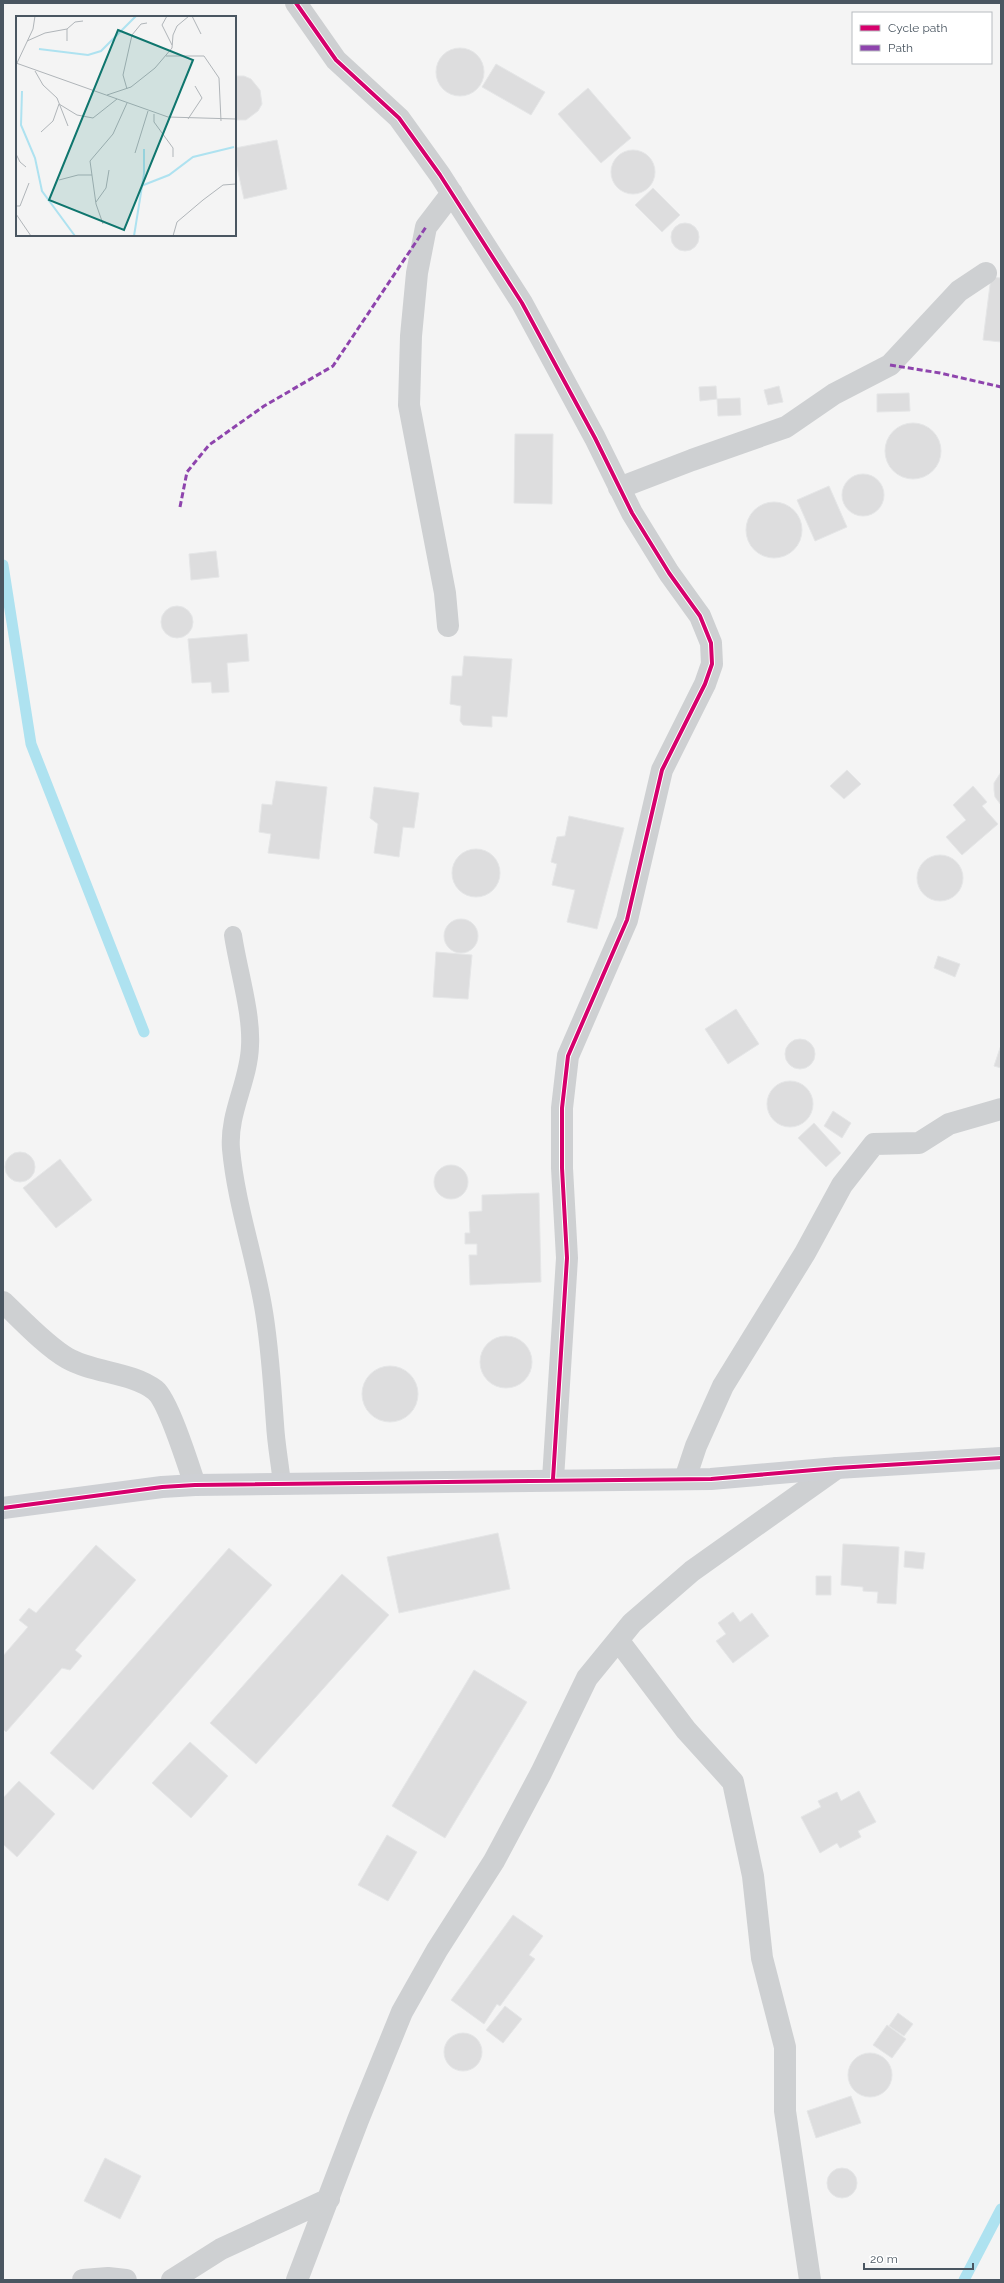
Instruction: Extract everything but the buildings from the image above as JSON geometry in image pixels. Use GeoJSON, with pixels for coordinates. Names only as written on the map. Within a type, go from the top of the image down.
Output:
{"type":"FeatureCollection","features":[{"type":"Feature","properties":{"kind":"street"},"geometry":{"type":"LineString","coordinates":[[296,3],[336,60],[399,118],[452,193],[522,303],[595,438],[632,513],[668,573],[700,616],[711,643],[712,664],[705,684],[662,770],[627,920],[568,1056],[562,1130],[567,1258],[553,1479]]}},
{"type":"Feature","properties":{"kind":"street"},"geometry":{"type":"LineString","coordinates":[[448,626],[445,593],[409,405],[411,336],[417,272],[426,227],[452,193]]}},
{"type":"Feature","properties":{"kind":"street"},"geometry":{"type":"LineString","coordinates":[[619,488],[692,460],[786,427],[834,394],[890,365],[960,291],[986,273]]}},
{"type":"Feature","properties":{"kind":"street"},"geometry":{"type":"LineString","coordinates":[[685,1479],[696,1446],[723,1386],[805,1253],[842,1185],[874,1144],[919,1142],[949,1124],[1001,1109]]}},
{"type":"Feature","properties":{"kind":"street"},"geometry":{"type":"LineString","coordinates":[[3,1302],[67,1358],[104,1372],[134,1380],[156,1390],[180,1438],[195,1485]]}},
{"type":"Feature","properties":{"kind":"street"},"geometry":{"type":"LineString","coordinates":[[3,1508],[162,1487],[195,1485],[416,1484],[553,1479],[711,1479],[837,1468],[1001,1458]]}},
{"type":"Feature","properties":{"kind":"street"},"geometry":{"type":"LineString","coordinates":[[297,2280],[358,2120],[402,2012],[437,1950],[497,1854],[541,1773],[587,1678],[632,1623],[692,1572],[837,1468]]}},
{"type":"Feature","properties":{"kind":"street"},"geometry":{"type":"LineString","coordinates":[[618,1640],[686,1730],[733,1782],[753,1876],[762,1958],[785,2047],[785,2111],[810,2280]]}},
{"type":"Feature","properties":{"kind":"street"},"geometry":{"type":"LineString","coordinates":[[172,2280],[221,2249],[329,2199]]}},
{"type":"Feature","properties":{"kind":"street"},"geometry":{"type":"LineString","coordinates":[[83,2280],[108,2278],[126,2280]]}},
{"type":"Feature","properties":{"kind":"lane"},"geometry":{"type":"LineString","coordinates":[[233,935],[248,1012],[250,1046],[246,1076],[234,1114],[231,1148],[243,1218],[263,1306],[271,1362],[275,1426],[282,1484]]}},
{"type":"Feature","properties":{"kind":"waterway"},"geometry":{"type":"LineString","coordinates":[[3,565],[31,744],[144,1032]]}},
{"type":"Feature","properties":{"kind":"waterway"},"geometry":{"type":"LineString","coordinates":[[964,2280],[1001,2209]]}},
{"type":"Feature","properties":{"kind":"marked path"},"geometry":{"type":"LineString","coordinates":[[180,507],[187,472],[209,445],[264,406],[333,366],[426,227]]}},
{"type":"Feature","properties":{"kind":"marked path"},"geometry":{"type":"LineString","coordinates":[[890,365],[940,373],[1001,387]]}},
{"type":"Feature","properties":{"kind":"cycle path"},"geometry":{"type":"LineString","coordinates":[[296,3],[336,60],[399,118],[440,175],[522,303],[595,438],[632,513],[669,573],[700,616],[711,643],[712,664],[705,684],[662,770],[627,920],[568,1056],[562,1108],[562,1168],[567,1258],[553,1479]]}},
{"type":"Feature","properties":{"kind":"cycle path"},"geometry":{"type":"LineString","coordinates":[[3,1508],[162,1487],[195,1485],[711,1479],[837,1468],[1001,1458]]}}]}
